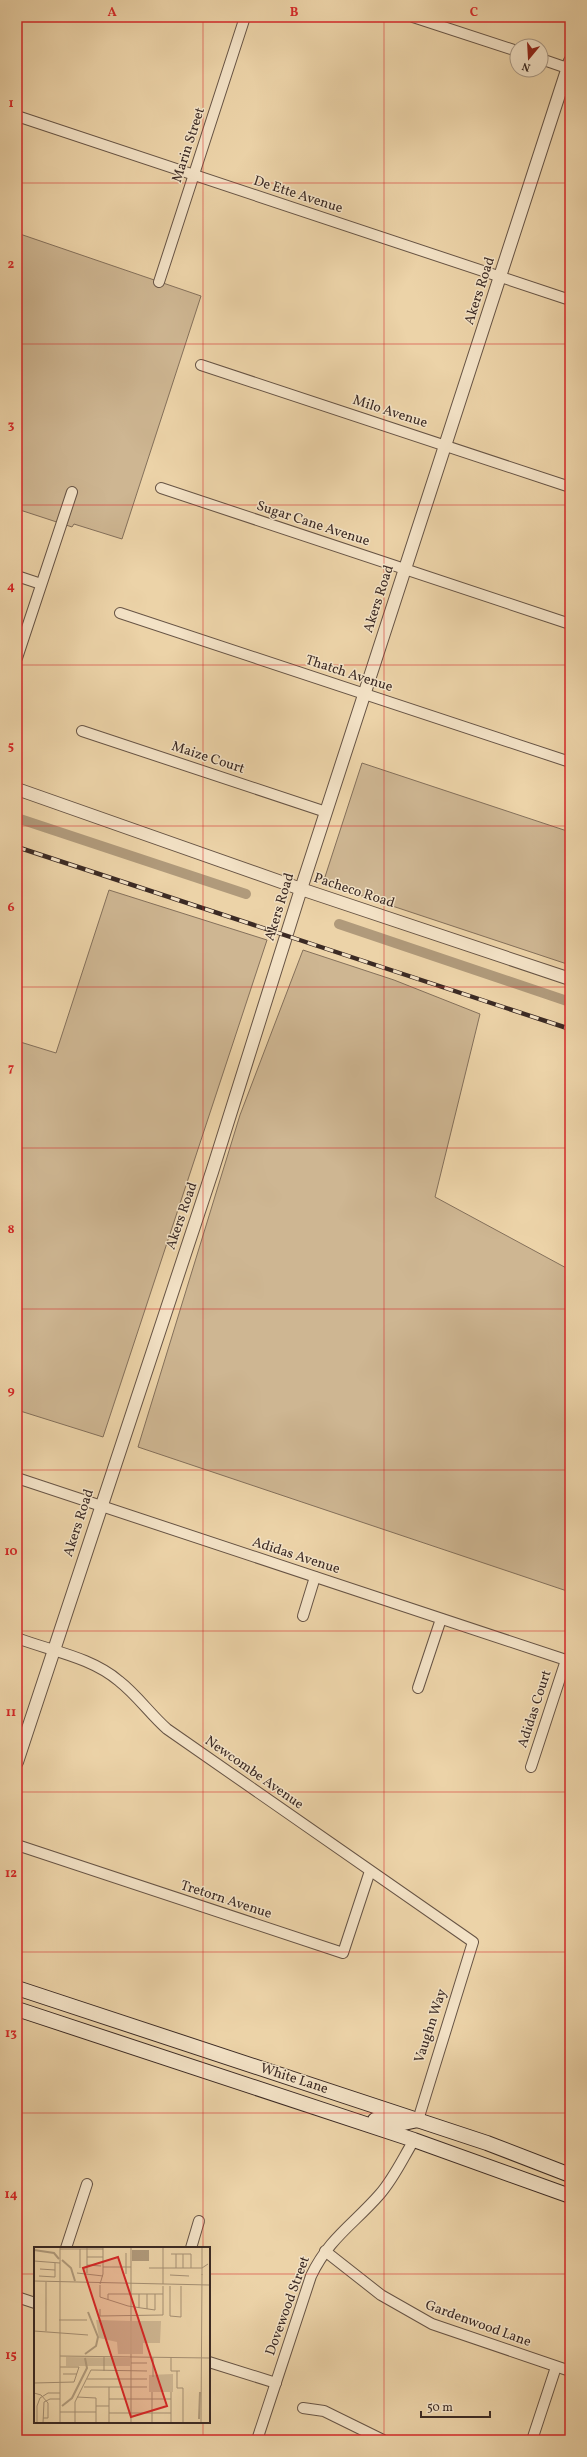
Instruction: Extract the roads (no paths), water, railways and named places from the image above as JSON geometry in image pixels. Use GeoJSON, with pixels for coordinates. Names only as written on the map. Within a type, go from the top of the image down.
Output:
{"type":"FeatureCollection","features":[{"type":"Feature","properties":{"kind":"main road","name":"White Lane"},"geometry":{"type":"LineString","coordinates":[[17,1988],[418,2120],[570,2175]]}},
{"type":"Feature","properties":{"kind":"main road","name":"White Lane"},"geometry":{"type":"LineString","coordinates":[[17,2009],[331,2114],[414,2140],[535,2182],[570,2196]]}},
{"type":"Feature","properties":{"kind":"main road"},"geometry":{"type":"LineString","coordinates":[[331,2114],[399,2124],[418,2120]]}},
{"type":"Feature","properties":{"kind":"main road"},"geometry":{"type":"LineString","coordinates":[[414,2140],[423,2132],[500,2157],[523,2157]]}},
{"type":"Feature","properties":{"kind":"main road"},"geometry":{"type":"LineString","coordinates":[[535,2182],[562,2183],[570,2186]]}},
{"type":"Feature","properties":{"kind":"street","name":"Marin Street"},"geometry":{"type":"LineString","coordinates":[[159,282],[245,17]]}},
{"type":"Feature","properties":{"kind":"street"},"geometry":{"type":"LineString","coordinates":[[413,17],[509,49]]}},
{"type":"Feature","properties":{"kind":"street"},"geometry":{"type":"LineString","coordinates":[[549,61],[569,66]]}},
{"type":"Feature","properties":{"kind":"street","name":"Akers Road"},"geometry":{"type":"LineString","coordinates":[[17,1762],[100,1506],[212,1172],[301,889],[569,66]]}},
{"type":"Feature","properties":{"kind":"street","name":"De Ette Avenue"},"geometry":{"type":"LineString","coordinates":[[17,116],[570,300]]}},
{"type":"Feature","properties":{"kind":"street","name":"Milo Avenue"},"geometry":{"type":"LineString","coordinates":[[201,365],[570,487]]}},
{"type":"Feature","properties":{"kind":"street","name":"Sugar Cane Avenue"},"geometry":{"type":"LineString","coordinates":[[161,488],[570,624]]}},
{"type":"Feature","properties":{"kind":"street"},"geometry":{"type":"LineString","coordinates":[[17,658],[72,492]]}},
{"type":"Feature","properties":{"kind":"street"},"geometry":{"type":"LineString","coordinates":[[17,576],[41,584]]}},
{"type":"Feature","properties":{"kind":"street","name":"Thatch Avenue"},"geometry":{"type":"LineString","coordinates":[[120,613],[570,762]]}},
{"type":"Feature","properties":{"kind":"street","name":"Maize Court"},"geometry":{"type":"LineString","coordinates":[[82,731],[326,812]]}},
{"type":"Feature","properties":{"kind":"street","name":"Pacheco Road"},"geometry":{"type":"LineString","coordinates":[[17,789],[301,889],[570,979]]}},
{"type":"Feature","properties":{"kind":"street","name":"Adidas Avenue"},"geometry":{"type":"LineString","coordinates":[[17,1478],[566,1660]]}},
{"type":"Feature","properties":{"kind":"street"},"geometry":{"type":"LineString","coordinates":[[302,1616],[315,1577]]}},
{"type":"Feature","properties":{"kind":"street"},"geometry":{"type":"LineString","coordinates":[[418,1688],[441,1619]]}},
{"type":"Feature","properties":{"kind":"street","name":"Newcombe Avenue"},"geometry":{"type":"LineString","coordinates":[[17,1638],[88,1662],[118,1680],[167,1729],[473,1942]]}},
{"type":"Feature","properties":{"kind":"street","name":"Adidas Court"},"geometry":{"type":"LineString","coordinates":[[531,1766],[566,1660]]}},
{"type":"Feature","properties":{"kind":"street","name":"Tretorn Avenue"},"geometry":{"type":"LineString","coordinates":[[17,1845],[343,1954],[370,1870]]}},
{"type":"Feature","properties":{"kind":"street","name":"Vaughn Way"},"geometry":{"type":"LineString","coordinates":[[418,2120],[473,1942]]}},
{"type":"Feature","properties":{"kind":"street","name":"Dovewood Street"},"geometry":{"type":"LineString","coordinates":[[257,2440],[311,2276],[325,2251],[384,2189],[414,2140]]}},
{"type":"Feature","properties":{"kind":"street"},"geometry":{"type":"LineString","coordinates":[[66,2247],[87,2184]]}},
{"type":"Feature","properties":{"kind":"street"},"geometry":{"type":"LineString","coordinates":[[191,2247],[199,2221]]}},
{"type":"Feature","properties":{"kind":"street","name":"Gardenwood Lane"},"geometry":{"type":"LineString","coordinates":[[325,2251],[381,2295],[412,2314],[449,2331],[570,2371]]}},
{"type":"Feature","properties":{"kind":"street"},"geometry":{"type":"LineString","coordinates":[[17,2297],[34,2303]]}},
{"type":"Feature","properties":{"kind":"street"},"geometry":{"type":"LineString","coordinates":[[210,2362],[276,2383]]}},
{"type":"Feature","properties":{"kind":"street"},"geometry":{"type":"LineString","coordinates":[[532,2440],[556,2367]]}},
{"type":"Feature","properties":{"kind":"street"},"geometry":{"type":"LineString","coordinates":[[303,2408],[324,2411],[383,2440]]}},
{"type":"Feature","properties":{"kind":"waterway"},"geometry":{"type":"LineString","coordinates":[[17,818],[246,894]]}},
{"type":"Feature","properties":{"kind":"waterway"},"geometry":{"type":"LineString","coordinates":[[339,924],[570,1002]]}},
{"type":"Feature","properties":{"kind":"railway"},"geometry":{"type":"LineString","coordinates":[[17,847],[570,1029]]}}]}
